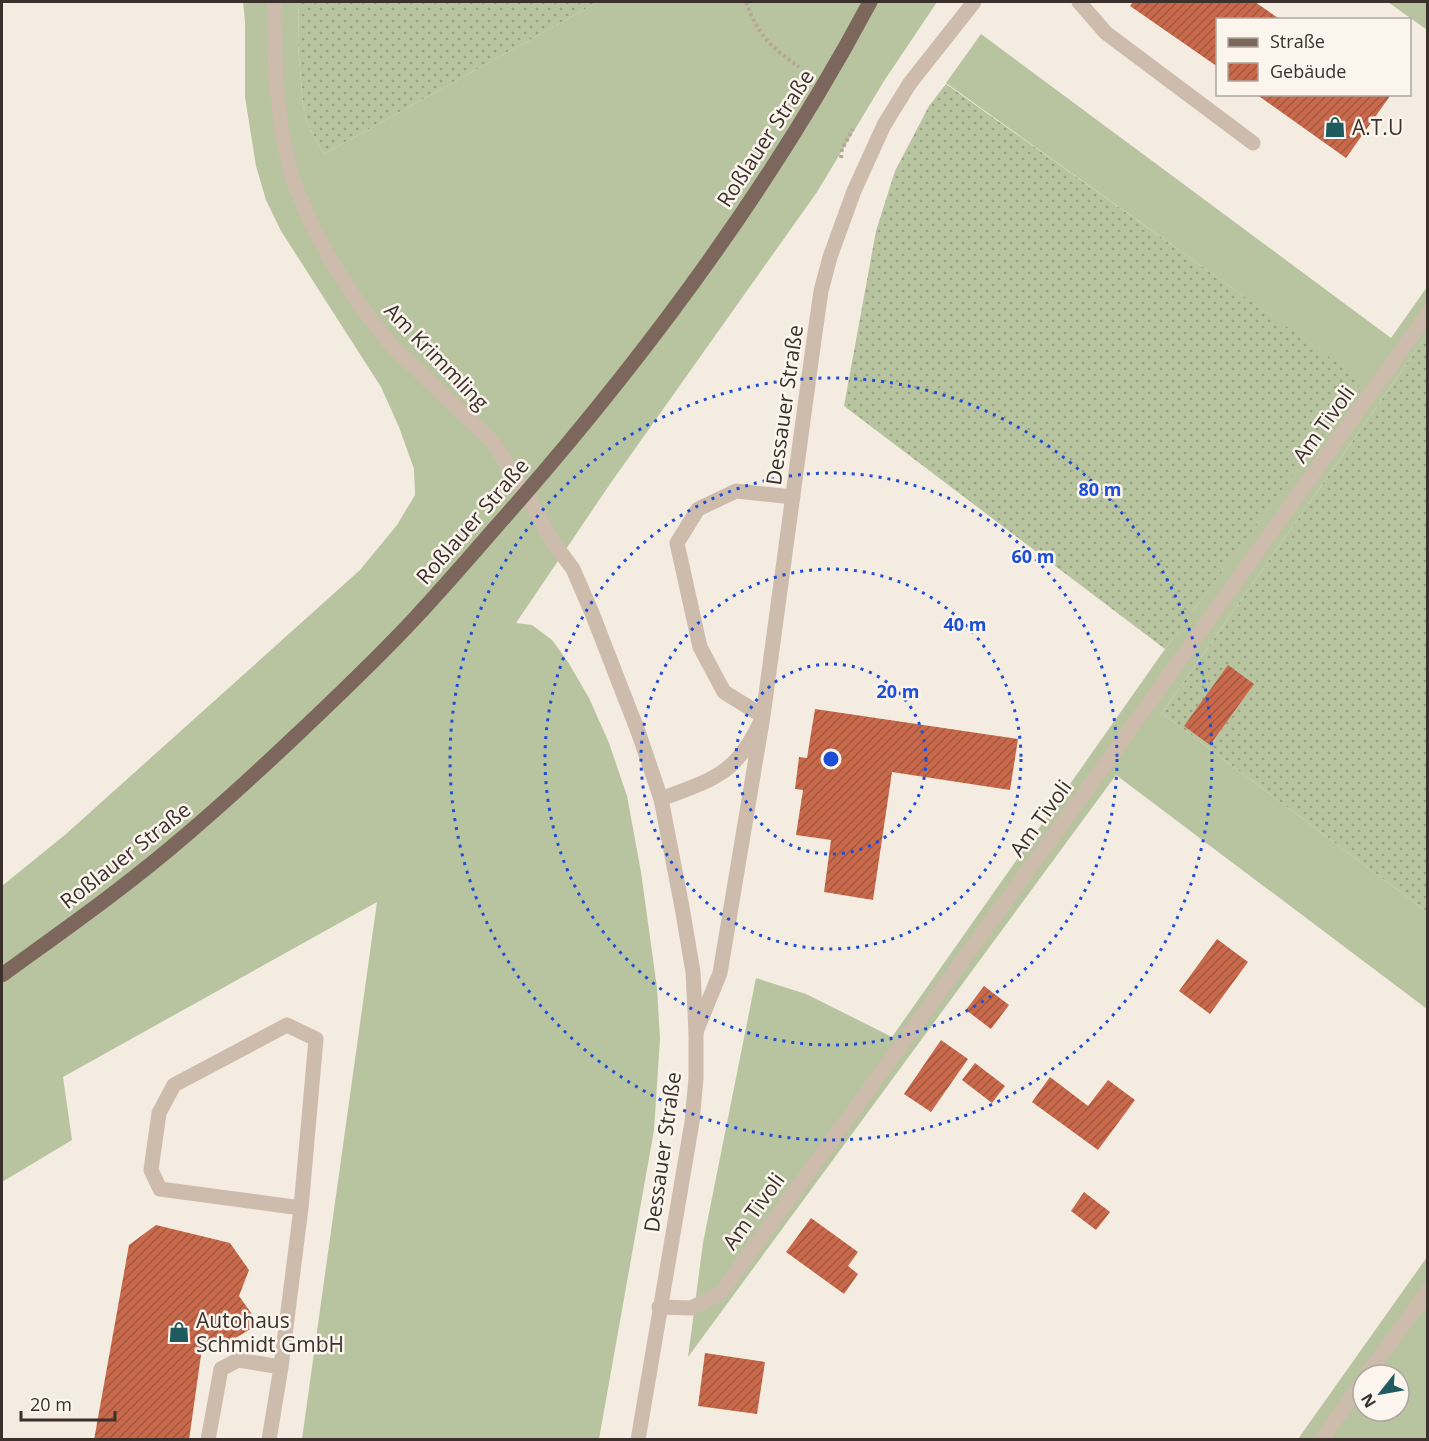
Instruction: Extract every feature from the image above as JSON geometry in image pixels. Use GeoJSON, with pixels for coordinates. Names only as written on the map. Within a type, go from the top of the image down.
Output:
{"type":"FeatureCollection","features":[{"type":"Feature","properties":{"kind":"main road","name":"Roßlauer Straße"},"geometry":{"type":"LineString","coordinates":[[2,975],[119,889],[183,838],[237,791],[355,680],[417,616],[526,493],[664,322],[813,104],[832,74],[870,2]]}},
{"type":"Feature","properties":{"kind":"street","name":"Am Krimmling"},"geometry":{"type":"LineString","coordinates":[[274,2],[276,81],[282,133],[292,178],[311,223],[333,264],[361,308],[393,347],[493,442],[526,493]]}},
{"type":"Feature","properties":{"kind":"street","name":"Dessauer Straße"},"geometry":{"type":"LineString","coordinates":[[661,799],[700,784],[723,772],[742,756],[755,736],[763,716],[821,291],[830,257],[854,191],[884,125],[910,83],[974,2]]}},
{"type":"Feature","properties":{"kind":"street"},"geometry":{"type":"LineString","coordinates":[[1079,2],[1106,33],[1253,143]]}},
{"type":"Feature","properties":{"kind":"street","name":"Am Tivoli"},"geometry":{"type":"LineString","coordinates":[[659,1307],[691,1308],[720,1294],[1096,777],[1428,313]]}},
{"type":"Feature","properties":{"kind":"street"},"geometry":{"type":"LineString","coordinates":[[696,1032],[720,973],[763,716],[724,692],[700,647],[677,543],[698,508],[736,491],[793,497]]}},
{"type":"Feature","properties":{"kind":"street","name":"Dessauer Straße"},"geometry":{"type":"LineString","coordinates":[[526,493],[553,542],[573,569],[639,734],[661,799],[693,972],[696,1078],[692,1122],[638,1440]]}},
{"type":"Feature","properties":{"kind":"street"},"geometry":{"type":"LineString","coordinates":[[269,1440],[281,1367],[301,1208],[316,1039],[287,1025],[174,1085],[159,1113],[151,1170],[160,1189],[301,1208]]}},
{"type":"Feature","properties":{"kind":"street"},"geometry":{"type":"LineString","coordinates":[[1376,1363],[1428,1291]]}},
{"type":"Feature","properties":{"kind":"street"},"geometry":{"type":"LineString","coordinates":[[208,1440],[221,1370],[238,1360],[281,1367]]}},
{"type":"Feature","properties":{"kind":"street"},"geometry":{"type":"LineString","coordinates":[[1321,1440],[1351,1398]]}},
{"type":"Feature","properties":{"kind":"path"},"geometry":{"type":"LineString","coordinates":[[746,2],[761,34],[772,47],[799,68]]}},
{"type":"Feature","properties":{"kind":"green space"},"geometry":{"type":"Polygon","coordinates":[[[243,2],[299,2],[298,45],[303,105],[308,125],[324,154],[598,2],[937,2],[884,81],[817,192],[610,484],[516,623],[532,625],[552,640],[589,698],[609,743],[627,796],[641,872],[657,988],[660,1039],[654,1130],[599,1439],[302,1439],[377,902],[63,1077],[72,1140],[2,1182],[2,886],[66,834],[360,570],[397,525],[415,495],[414,469],[381,387],[281,231],[266,200],[256,166],[245,97],[243,2]]]}},
{"type":"Feature","properties":{"kind":"green space"},"geometry":{"type":"Polygon","coordinates":[[[299,2],[598,2],[324,154],[308,125],[303,105],[298,45],[299,2]]]}},
{"type":"Feature","properties":{"kind":"green space"},"geometry":{"type":"Polygon","coordinates":[[[1388,2],[1427,2],[1427,30],[1388,2]]]}},
{"type":"Feature","properties":{"kind":"green space"},"geometry":{"type":"Polygon","coordinates":[[[981,34],[1391,338],[1427,287],[1427,335],[1162,713],[1427,912],[1427,1009],[1116,775],[688,1357],[703,1243],[756,978],[806,994],[892,1037],[1165,649],[1362,381],[946,83],[981,34]]]}},
{"type":"Feature","properties":{"kind":"green space"},"geometry":{"type":"Polygon","coordinates":[[[946,84],[1363,381],[1165,649],[844,406],[876,231],[895,171],[929,106],[946,84]]]}},
{"type":"Feature","properties":{"kind":"green space"},"geometry":{"type":"Polygon","coordinates":[[[1427,335],[1427,912],[1162,713],[1427,335]]]}},
{"type":"Feature","properties":{"kind":"green space"},"geometry":{"type":"Polygon","coordinates":[[[1427,1257],[1427,1439],[1298,1439],[1351,1364],[1351,1423],[1411,1423],[1411,1363],[1352,1363],[1427,1257]]]}},
{"type":"Feature","properties":{"kind":"building"},"geometry":{"type":"Polygon","coordinates":[[[1133,2],[1255,2],[1278,18],[1216,18],[1216,66],[1130,6],[1133,2]]]}},
{"type":"Feature","properties":{"kind":"building","name":"A.T.U"},"geometry":{"type":"Polygon","coordinates":[[[1259,96],[1390,96],[1346,158],[1259,96]]]}},
{"type":"Feature","properties":{"kind":"building"},"geometry":{"type":"Polygon","coordinates":[[[1228,665],[1254,684],[1210,745],[1184,726],[1228,665]]]}},
{"type":"Feature","properties":{"kind":"building"},"geometry":{"type":"Polygon","coordinates":[[[815,709],[1018,739],[1010,790],[892,772],[873,900],[824,892],[831,840],[796,835],[803,790],[795,789],[799,757],[807,758],[815,709]]]}},
{"type":"Feature","properties":{"kind":"building"},"geometry":{"type":"Polygon","coordinates":[[[1217,939],[1248,962],[1210,1014],[1179,991],[1217,939]]]}},
{"type":"Feature","properties":{"kind":"building"},"geometry":{"type":"Polygon","coordinates":[[[984,986],[1009,1005],[991,1029],[966,1010],[984,986]]]}},
{"type":"Feature","properties":{"kind":"building"},"geometry":{"type":"Polygon","coordinates":[[[941,1040],[968,1059],[931,1112],[904,1094],[941,1040]]]}},
{"type":"Feature","properties":{"kind":"building"},"geometry":{"type":"Polygon","coordinates":[[[975,1063],[1005,1086],[992,1103],[962,1080],[975,1063]]]}},
{"type":"Feature","properties":{"kind":"building"},"geometry":{"type":"Polygon","coordinates":[[[1050,1077],[1088,1106],[1108,1080],[1135,1100],[1098,1150],[1032,1102],[1050,1077]]]}},
{"type":"Feature","properties":{"kind":"building"},"geometry":{"type":"Polygon","coordinates":[[[1084,1192],[1110,1212],[1096,1230],[1071,1211],[1084,1192]]]}},
{"type":"Feature","properties":{"kind":"building"},"geometry":{"type":"Polygon","coordinates":[[[811,1218],[858,1252],[848,1266],[858,1274],[844,1294],[786,1252],[811,1218]]]}},
{"type":"Feature","properties":{"kind":"building","name":"Autohaus Schmidt GmbH"},"geometry":{"type":"Polygon","coordinates":[[[156,1225],[230,1243],[249,1270],[239,1296],[259,1324],[227,1343],[203,1341],[189,1440],[94,1440],[129,1245],[156,1225]]]}},
{"type":"Feature","properties":{"kind":"building"},"geometry":{"type":"Polygon","coordinates":[[[705,1353],[765,1362],[757,1414],[698,1406],[705,1353]]]}},
{"type":"Feature","properties":{"kind":"place","name":"A.T.U"},"geometry":{"type":"Point","coordinates":[1335,127]}},
{"type":"Feature","properties":{"kind":"place","name":"Autohaus Schmidt GmbH"},"geometry":{"type":"Point","coordinates":[179,1332]}}]}
